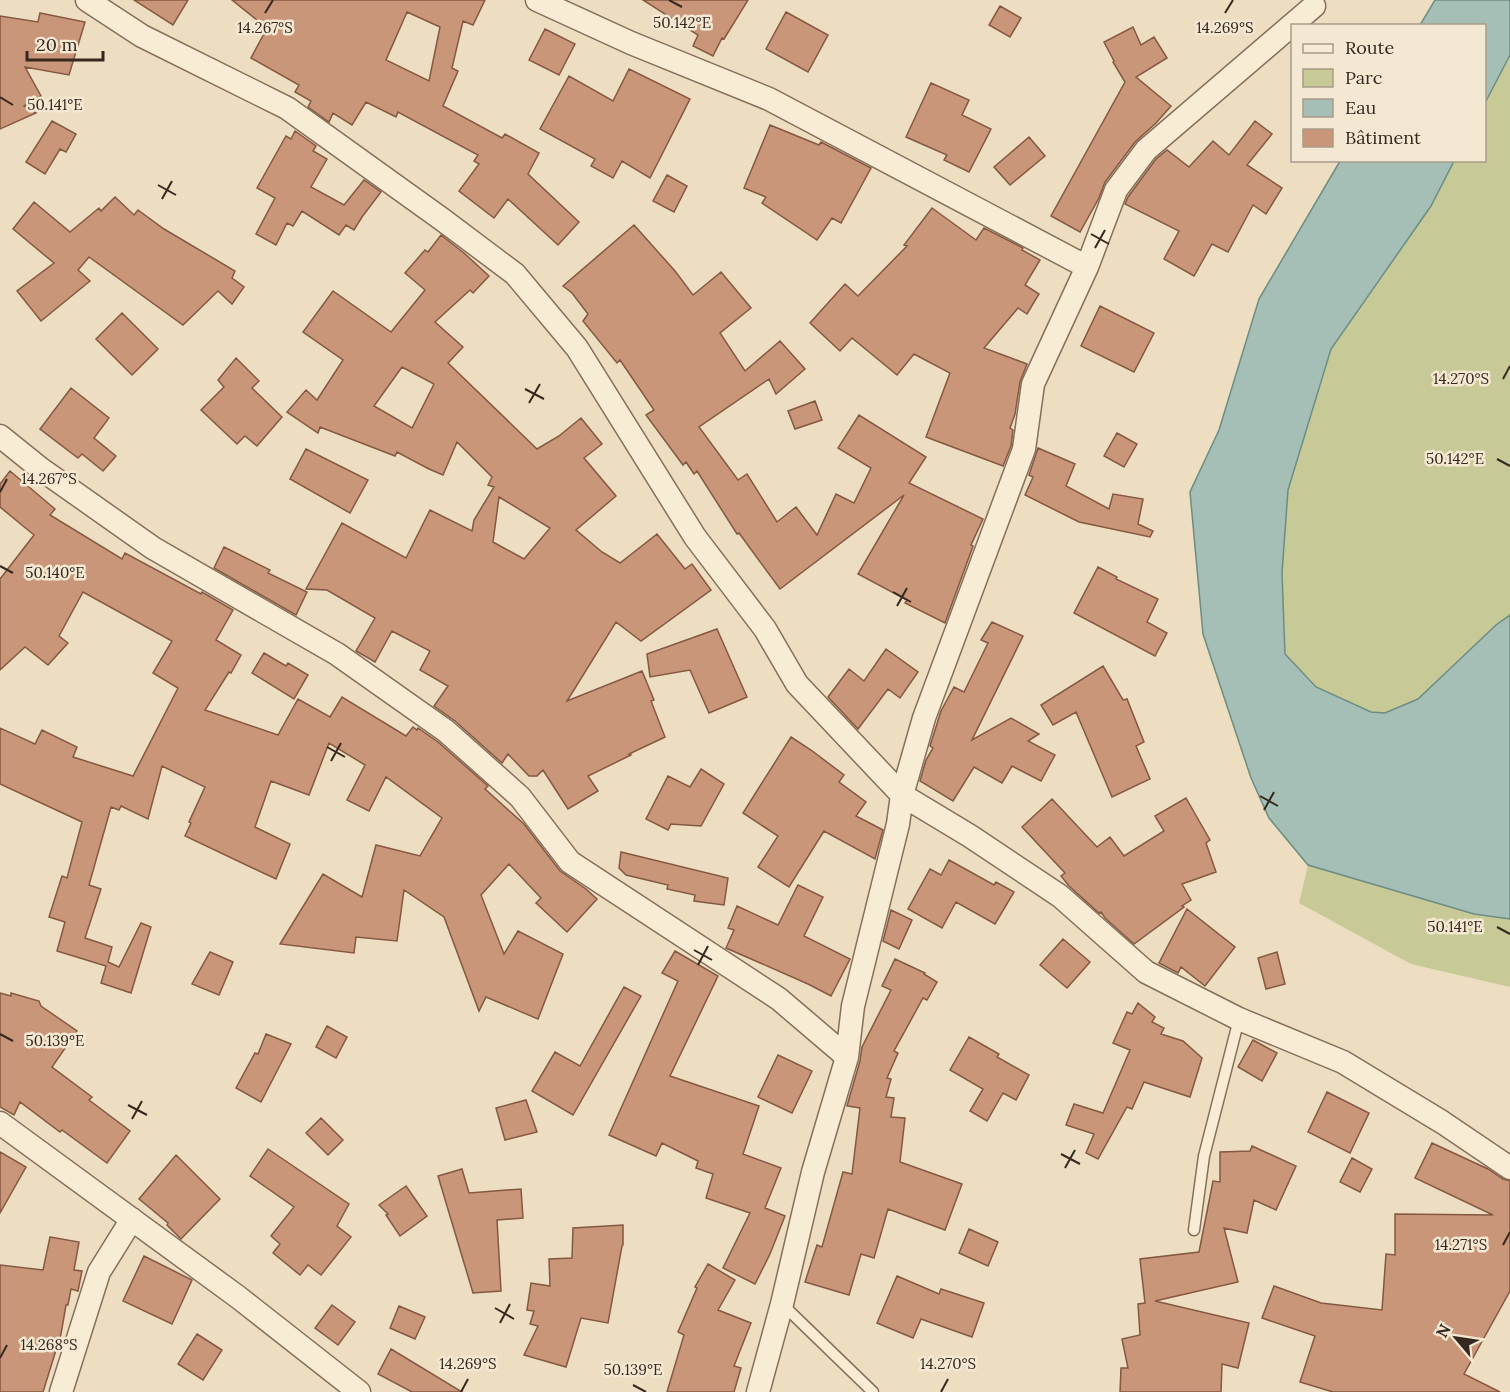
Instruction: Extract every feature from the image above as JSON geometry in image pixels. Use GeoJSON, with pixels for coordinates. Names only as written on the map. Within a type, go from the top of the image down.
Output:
{"type":"FeatureCollection","features":[{"type":"Feature","properties":{"kind":"street"},"geometry":{"type":"LineString","coordinates":[[87,0],[142,36],[287,108],[515,274],[578,348],[695,537],[765,629],[797,684],[902,795],[970,836],[1060,896],[1146,972],[1239,1019],[1343,1062],[1442,1122],[1510,1168]]}},
{"type":"Feature","properties":{"kind":"street"},"geometry":{"type":"LineString","coordinates":[[537,0],[631,43],[768,99],[1087,267]]}},
{"type":"Feature","properties":{"kind":"street"},"geometry":{"type":"LineString","coordinates":[[1293,24],[1314,6]]}},
{"type":"Feature","properties":{"kind":"street"},"geometry":{"type":"LineString","coordinates":[[758,1392],[782,1304],[813,1172],[847,1057],[853,1006],[898,824],[902,795],[924,718],[1023,449],[1033,384],[1087,267],[1116,190],[1146,150],[1291,26]]}},
{"type":"Feature","properties":{"kind":"street"},"geometry":{"type":"LineString","coordinates":[[0,436],[41,469],[153,548],[337,654],[446,731],[519,797],[570,862],[779,999],[847,1057]]}},
{"type":"Feature","properties":{"kind":"street"},"geometry":{"type":"LineString","coordinates":[[0,1123],[237,1297],[359,1392]]}},
{"type":"Feature","properties":{"kind":"street"},"geometry":{"type":"LineString","coordinates":[[61,1392],[99,1272],[132,1219]]}},
{"type":"Feature","properties":{"kind":"lane"},"geometry":{"type":"LineString","coordinates":[[1194,1230],[1204,1156],[1239,1019]]}},
{"type":"Feature","properties":{"kind":"lane"},"geometry":{"type":"LineString","coordinates":[[782,1304],[873,1392]]}},
{"type":"Feature","properties":{"kind":"green space"},"geometry":{"type":"Polygon","coordinates":[[[1510,55],[1510,615],[1496,625],[1418,699],[1385,713],[1371,712],[1316,687],[1285,654],[1282,573],[1288,490],[1331,349],[1431,206],[1453,162],[1486,162],[1486,101],[1510,55]]]}},
{"type":"Feature","properties":{"kind":"green space"},"geometry":{"type":"Polygon","coordinates":[[[1308,865],[1474,914],[1510,919],[1510,987],[1411,964],[1299,903],[1308,865]]]}},
{"type":"Feature","properties":{"kind":"water"},"geometry":{"type":"Polygon","coordinates":[[[1435,0],[1510,0],[1510,55],[1486,101],[1486,24],[1421,24],[1435,0]]]}},
{"type":"Feature","properties":{"kind":"water"},"geometry":{"type":"Polygon","coordinates":[[[1339,162],[1453,162],[1431,206],[1331,349],[1288,490],[1282,573],[1285,654],[1316,687],[1371,712],[1385,713],[1418,699],[1496,625],[1510,615],[1510,919],[1474,914],[1308,865],[1269,818],[1251,778],[1203,634],[1190,492],[1219,430],[1259,299],[1339,162]]]}},
{"type":"Feature","properties":{"kind":"building"},"geometry":{"type":"Polygon","coordinates":[[[134,0],[188,0],[173,25],[134,0]]]}},
{"type":"Feature","properties":{"kind":"building"},"geometry":{"type":"Polygon","coordinates":[[[232,0],[485,0],[473,25],[463,21],[452,68],[458,71],[443,106],[502,138],[505,134],[539,153],[528,174],[579,222],[558,245],[508,199],[494,218],[459,191],[479,164],[474,161],[478,155],[398,112],[396,117],[366,102],[352,125],[333,113],[329,122],[308,107],[311,101],[295,92],[299,85],[251,58],[267,28],[232,0]],[[407,12],[386,60],[429,81],[440,27],[407,12]]]}},
{"type":"Feature","properties":{"kind":"building"},"geometry":{"type":"Polygon","coordinates":[[[643,0],[748,0],[724,39],[722,38],[713,56],[693,46],[698,35],[643,0]]]}},
{"type":"Feature","properties":{"kind":"building"},"geometry":{"type":"Polygon","coordinates":[[[1000,6],[1021,18],[1010,37],[989,25],[1000,6]]]}},
{"type":"Feature","properties":{"kind":"building"},"geometry":{"type":"Polygon","coordinates":[[[786,12],[828,35],[808,72],[766,49],[786,12]]]}},
{"type":"Feature","properties":{"kind":"building"},"geometry":{"type":"Polygon","coordinates":[[[40,13],[85,22],[69,75],[25,67],[41,96],[24,106],[36,113],[0,129],[0,16],[38,22],[40,13]]]}},
{"type":"Feature","properties":{"kind":"building"},"geometry":{"type":"Polygon","coordinates":[[[1133,27],[1141,45],[1154,37],[1167,58],[1136,77],[1171,106],[1135,142],[1105,182],[1080,232],[1051,216],[1125,82],[1104,42],[1133,27]]]}},
{"type":"Feature","properties":{"kind":"building"},"geometry":{"type":"Polygon","coordinates":[[[545,29],[575,44],[559,75],[529,60],[545,29]]]}},
{"type":"Feature","properties":{"kind":"building"},"geometry":{"type":"Polygon","coordinates":[[[629,69],[690,99],[650,178],[622,161],[613,178],[591,166],[595,159],[540,129],[569,76],[613,101],[629,69]]]}},
{"type":"Feature","properties":{"kind":"building"},"geometry":{"type":"Polygon","coordinates":[[[931,83],[969,100],[962,115],[991,129],[969,172],[944,160],[947,155],[906,137],[931,83]]]}},
{"type":"Feature","properties":{"kind":"building"},"geometry":{"type":"Polygon","coordinates":[[[52,121],[76,134],[66,152],[60,149],[45,174],[26,162],[52,121]]]}},
{"type":"Feature","properties":{"kind":"building"},"geometry":{"type":"Polygon","coordinates":[[[1255,121],[1272,134],[1247,165],[1282,188],[1266,214],[1253,205],[1228,252],[1212,244],[1194,276],[1164,259],[1179,231],[1125,204],[1156,159],[1167,150],[1189,167],[1213,141],[1229,155],[1255,121]]]}},
{"type":"Feature","properties":{"kind":"building"},"geometry":{"type":"Polygon","coordinates":[[[770,125],[819,145],[821,142],[871,168],[841,223],[832,218],[817,240],[762,203],[766,197],[744,188],[770,125]]]}},
{"type":"Feature","properties":{"kind":"building"},"geometry":{"type":"Polygon","coordinates":[[[295,131],[316,146],[313,151],[327,159],[311,187],[344,205],[364,180],[381,192],[354,230],[346,225],[339,235],[302,211],[293,226],[287,223],[276,245],[256,234],[275,198],[257,188],[286,136],[291,139],[295,131]]]}},
{"type":"Feature","properties":{"kind":"building"},"geometry":{"type":"Polygon","coordinates":[[[1029,137],[1045,156],[1010,185],[994,167],[1029,137]]]}},
{"type":"Feature","properties":{"kind":"building"},"geometry":{"type":"Polygon","coordinates":[[[667,175],[687,186],[674,212],[653,201],[667,175]]]}},
{"type":"Feature","properties":{"kind":"building"},"geometry":{"type":"Polygon","coordinates":[[[115,197],[134,215],[138,210],[164,229],[235,271],[232,278],[244,287],[232,304],[218,291],[183,325],[89,257],[78,270],[90,281],[41,321],[17,291],[54,263],[13,229],[34,202],[70,232],[99,208],[101,211],[115,197]]]}},
{"type":"Feature","properties":{"kind":"building"},"geometry":{"type":"Polygon","coordinates":[[[932,208],[976,240],[984,228],[1023,248],[1022,250],[1040,260],[1025,285],[1039,294],[1027,314],[1018,308],[984,348],[1027,364],[1020,382],[1015,414],[1010,428],[1013,430],[1011,446],[1003,466],[926,437],[950,373],[914,354],[897,375],[852,338],[840,351],[810,323],[845,284],[858,296],[907,246],[904,245],[932,208]]]}},
{"type":"Feature","properties":{"kind":"building"},"geometry":{"type":"Polygon","coordinates":[[[634,225],[693,295],[721,272],[751,308],[720,333],[745,371],[780,341],[805,369],[776,394],[769,379],[699,427],[738,480],[747,474],[777,522],[796,507],[817,535],[836,494],[854,503],[871,468],[838,448],[859,415],[926,457],[909,483],[983,519],[971,545],[973,546],[945,623],[905,603],[907,600],[858,574],[904,495],[780,589],[739,533],[737,534],[697,471],[694,474],[686,462],[683,465],[646,415],[654,410],[620,360],[617,363],[583,321],[588,314],[572,293],[563,286],[634,225]]]}},
{"type":"Feature","properties":{"kind":"building"},"geometry":{"type":"Polygon","coordinates":[[[441,235],[489,276],[473,293],[470,290],[435,322],[463,347],[448,363],[537,449],[559,436],[581,418],[602,444],[584,458],[616,496],[576,530],[602,552],[620,563],[657,534],[685,569],[692,564],[711,590],[641,641],[616,622],[567,701],[642,671],[665,737],[588,776],[598,791],[568,809],[543,770],[537,776],[529,776],[508,754],[502,763],[455,721],[434,706],[448,686],[420,670],[430,651],[392,631],[375,662],[356,651],[375,618],[327,590],[306,589],[342,523],[406,558],[430,510],[472,531],[474,520],[494,487],[488,485],[492,477],[457,442],[443,475],[397,452],[395,456],[320,427],[318,433],[287,412],[306,390],[317,400],[343,360],[303,332],[333,291],[391,332],[425,290],[405,273],[425,250],[428,252],[441,235]],[[402,367],[374,406],[412,428],[434,384],[402,367]],[[499,497],[493,542],[524,559],[550,528],[499,497]]]}},
{"type":"Feature","properties":{"kind":"building"},"geometry":{"type":"Polygon","coordinates":[[[1100,306],[1154,333],[1134,372],[1081,346],[1100,306]]]}},
{"type":"Feature","properties":{"kind":"building"},"geometry":{"type":"Polygon","coordinates":[[[122,313],[158,349],[132,375],[96,339],[122,313]]]}},
{"type":"Feature","properties":{"kind":"building"},"geometry":{"type":"Polygon","coordinates":[[[236,358],[259,381],[252,388],[282,417],[257,446],[245,436],[237,444],[201,410],[224,387],[218,380],[236,358]]]}},
{"type":"Feature","properties":{"kind":"building"},"geometry":{"type":"Polygon","coordinates":[[[71,388],[109,418],[94,438],[116,456],[103,471],[82,454],[78,458],[40,429],[71,388]]]}},
{"type":"Feature","properties":{"kind":"building"},"geometry":{"type":"Polygon","coordinates":[[[815,401],[822,420],[795,429],[788,411],[815,401]]]}},
{"type":"Feature","properties":{"kind":"building"},"geometry":{"type":"Polygon","coordinates":[[[1117,433],[1137,444],[1124,467],[1104,456],[1117,433]]]}},
{"type":"Feature","properties":{"kind":"building"},"geometry":{"type":"Polygon","coordinates":[[[1038,448],[1075,464],[1066,486],[1109,509],[1113,494],[1143,499],[1138,524],[1153,531],[1150,537],[1079,522],[1025,495],[1033,477],[1029,475],[1038,448]]]}},
{"type":"Feature","properties":{"kind":"building"},"geometry":{"type":"Polygon","coordinates":[[[306,449],[368,480],[350,513],[290,479],[306,449]]]}},
{"type":"Feature","properties":{"kind":"building"},"geometry":{"type":"Polygon","coordinates":[[[10,471],[55,509],[50,515],[122,559],[125,553],[233,610],[216,640],[241,655],[205,710],[278,735],[298,699],[330,717],[342,697],[406,736],[413,727],[417,730],[418,728],[438,742],[488,786],[485,789],[524,824],[560,871],[597,899],[567,932],[536,903],[541,898],[509,864],[481,895],[504,954],[518,931],[563,954],[538,1019],[486,997],[479,1011],[444,917],[404,890],[397,941],[356,937],[354,953],[280,944],[323,874],[362,897],[376,845],[420,856],[442,818],[386,777],[369,811],[347,800],[365,765],[329,743],[309,795],[271,781],[255,827],[290,844],[276,879],[185,836],[205,787],[162,766],[148,819],[121,806],[119,810],[111,807],[89,885],[101,889],[85,938],[112,947],[108,962],[119,967],[141,923],[151,927],[131,993],[101,983],[106,966],[57,951],[65,922],[49,917],[62,876],[67,878],[82,822],[0,784],[0,728],[35,744],[42,730],[77,747],[73,757],[133,776],[178,688],[153,673],[172,641],[83,592],[59,636],[68,643],[48,665],[25,647],[0,670],[0,579],[34,535],[0,507],[0,484],[10,471]]]}},
{"type":"Feature","properties":{"kind":"building"},"geometry":{"type":"Polygon","coordinates":[[[224,547],[270,570],[268,573],[307,592],[296,615],[214,568],[224,547]]]}},
{"type":"Feature","properties":{"kind":"building"},"geometry":{"type":"Polygon","coordinates":[[[1098,567],[1117,577],[1116,579],[1158,599],[1147,622],[1167,633],[1155,656],[1074,613],[1098,567]]]}},
{"type":"Feature","properties":{"kind":"building"},"geometry":{"type":"Polygon","coordinates":[[[992,622],[1023,636],[972,740],[1011,718],[1039,734],[1028,741],[1055,755],[1041,781],[1012,766],[1002,783],[974,767],[953,801],[920,781],[926,760],[933,748],[930,746],[941,711],[954,687],[964,692],[988,643],[981,640],[992,622]]]}},
{"type":"Feature","properties":{"kind":"building"},"geometry":{"type":"Polygon","coordinates":[[[717,629],[747,697],[709,713],[690,670],[650,677],[647,654],[717,629]]]}},
{"type":"Feature","properties":{"kind":"building"},"geometry":{"type":"Polygon","coordinates":[[[886,649],[918,672],[900,698],[888,689],[858,729],[828,697],[849,669],[864,681],[886,649]]]}},
{"type":"Feature","properties":{"kind":"building"},"geometry":{"type":"Polygon","coordinates":[[[264,653],[308,675],[294,699],[252,673],[264,653]]]}},
{"type":"Feature","properties":{"kind":"building"},"geometry":{"type":"Polygon","coordinates":[[[1103,666],[1123,700],[1127,699],[1144,742],[1136,746],[1150,779],[1112,797],[1076,712],[1053,725],[1041,705],[1103,666]]]}},
{"type":"Feature","properties":{"kind":"building"},"geometry":{"type":"Polygon","coordinates":[[[791,737],[844,775],[839,782],[866,802],[856,816],[883,830],[875,859],[824,831],[789,887],[758,867],[778,836],[743,813],[791,737]]]}},
{"type":"Feature","properties":{"kind":"building"},"geometry":{"type":"Polygon","coordinates":[[[701,769],[724,784],[701,826],[671,824],[668,830],[646,819],[668,776],[690,787],[701,769]]]}},
{"type":"Feature","properties":{"kind":"building"},"geometry":{"type":"Polygon","coordinates":[[[1186,798],[1210,840],[1206,843],[1216,872],[1182,884],[1191,900],[1134,944],[1101,912],[1099,913],[1069,886],[1061,876],[1065,873],[1022,827],[1052,799],[1097,847],[1110,837],[1124,856],[1164,831],[1155,816],[1186,798]]]}},
{"type":"Feature","properties":{"kind":"building"},"geometry":{"type":"Polygon","coordinates":[[[621,852],[728,878],[724,905],[694,901],[695,895],[667,889],[668,885],[626,875],[619,868],[621,852]]]}},
{"type":"Feature","properties":{"kind":"building"},"geometry":{"type":"Polygon","coordinates":[[[949,860],[994,885],[996,882],[1014,892],[995,924],[956,902],[942,928],[908,909],[930,869],[941,875],[949,860]]]}},
{"type":"Feature","properties":{"kind":"building"},"geometry":{"type":"Polygon","coordinates":[[[798,885],[823,897],[804,936],[850,959],[831,996],[726,948],[734,930],[728,928],[737,906],[778,925],[798,885]]]}},
{"type":"Feature","properties":{"kind":"building"},"geometry":{"type":"Polygon","coordinates":[[[1187,909],[1235,947],[1205,986],[1181,967],[1178,973],[1159,963],[1187,909]]]}},
{"type":"Feature","properties":{"kind":"building"},"geometry":{"type":"Polygon","coordinates":[[[891,910],[912,920],[899,949],[883,941],[891,910]]]}},
{"type":"Feature","properties":{"kind":"building"},"geometry":{"type":"Polygon","coordinates":[[[1063,939],[1090,962],[1067,988],[1040,965],[1063,939]]]}},
{"type":"Feature","properties":{"kind":"building"},"geometry":{"type":"Polygon","coordinates":[[[675,951],[718,976],[670,1076],[759,1106],[743,1154],[781,1168],[765,1208],[785,1216],[755,1284],[723,1268],[750,1213],[706,1198],[713,1174],[696,1168],[698,1161],[662,1143],[656,1156],[609,1135],[678,981],[662,973],[675,951]]]}},
{"type":"Feature","properties":{"kind":"building"},"geometry":{"type":"Polygon","coordinates":[[[210,952],[233,962],[219,995],[192,984],[210,952]]]}},
{"type":"Feature","properties":{"kind":"building"},"geometry":{"type":"Polygon","coordinates":[[[1277,952],[1285,984],[1266,989],[1258,958],[1277,952]]]}},
{"type":"Feature","properties":{"kind":"building"},"geometry":{"type":"Polygon","coordinates":[[[895,959],[925,973],[937,982],[927,1000],[923,998],[894,1051],[898,1053],[887,1078],[891,1079],[886,1097],[894,1098],[891,1117],[905,1118],[900,1162],[962,1184],[945,1230],[888,1209],[874,1258],[861,1254],[849,1295],[805,1282],[817,1245],[822,1247],[843,1172],[852,1174],[860,1108],[847,1106],[862,1047],[891,990],[882,986],[895,959]]]}},
{"type":"Feature","properties":{"kind":"building"},"geometry":{"type":"Polygon","coordinates":[[[624,987],[641,996],[573,1115],[532,1091],[555,1052],[580,1066],[624,987]]]}},
{"type":"Feature","properties":{"kind":"building"},"geometry":{"type":"Polygon","coordinates":[[[0,993],[11,996],[11,993],[39,1001],[41,1006],[77,1031],[52,1067],[92,1097],[89,1100],[130,1131],[107,1163],[20,1102],[14,1115],[0,1107],[0,993]]]}},
{"type":"Feature","properties":{"kind":"building"},"geometry":{"type":"Polygon","coordinates":[[[1138,1003],[1155,1017],[1152,1022],[1164,1028],[1161,1034],[1183,1041],[1202,1058],[1190,1097],[1144,1082],[1132,1109],[1127,1107],[1098,1159],[1086,1153],[1094,1134],[1066,1125],[1074,1104],[1103,1113],[1130,1050],[1113,1043],[1127,1012],[1132,1014],[1138,1003]]]}},
{"type":"Feature","properties":{"kind":"building"},"geometry":{"type":"Polygon","coordinates":[[[327,1026],[347,1037],[336,1058],[316,1047],[327,1026]]]}},
{"type":"Feature","properties":{"kind":"building"},"geometry":{"type":"Polygon","coordinates":[[[266,1034],[291,1044],[261,1102],[236,1088],[255,1053],[258,1054],[266,1034]]]}},
{"type":"Feature","properties":{"kind":"building"},"geometry":{"type":"Polygon","coordinates":[[[969,1037],[999,1054],[997,1057],[1029,1075],[1016,1100],[1003,1093],[987,1121],[970,1111],[983,1089],[950,1070],[969,1037]]]}},
{"type":"Feature","properties":{"kind":"building"},"geometry":{"type":"Polygon","coordinates":[[[1253,1040],[1277,1053],[1262,1081],[1238,1067],[1253,1040]]]}},
{"type":"Feature","properties":{"kind":"building"},"geometry":{"type":"Polygon","coordinates":[[[778,1055],[812,1071],[792,1113],[758,1097],[778,1055]]]}},
{"type":"Feature","properties":{"kind":"building"},"geometry":{"type":"Polygon","coordinates":[[[1327,1092],[1369,1113],[1350,1153],[1308,1132],[1327,1092]]]}},
{"type":"Feature","properties":{"kind":"building"},"geometry":{"type":"Polygon","coordinates":[[[526,1100],[537,1132],[505,1140],[496,1108],[526,1100]]]}},
{"type":"Feature","properties":{"kind":"building"},"geometry":{"type":"Polygon","coordinates":[[[321,1118],[343,1140],[328,1155],[306,1133],[321,1118]]]}},
{"type":"Feature","properties":{"kind":"building"},"geometry":{"type":"Polygon","coordinates":[[[1432,1143],[1510,1181],[1510,1291],[1464,1374],[1500,1392],[1333,1392],[1300,1382],[1315,1336],[1262,1318],[1274,1286],[1321,1303],[1382,1310],[1386,1254],[1395,1255],[1395,1214],[1493,1215],[1415,1178],[1432,1143]]]}},
{"type":"Feature","properties":{"kind":"building"},"geometry":{"type":"Polygon","coordinates":[[[1252,1146],[1296,1166],[1276,1210],[1254,1200],[1247,1233],[1224,1228],[1238,1282],[1155,1301],[1249,1323],[1238,1368],[1222,1364],[1221,1392],[1120,1392],[1121,1368],[1128,1368],[1122,1339],[1140,1335],[1138,1304],[1145,1303],[1140,1259],[1199,1252],[1213,1181],[1220,1182],[1220,1152],[1250,1151],[1252,1146]]]}},
{"type":"Feature","properties":{"kind":"building"},"geometry":{"type":"Polygon","coordinates":[[[268,1149],[349,1204],[337,1226],[351,1237],[321,1275],[308,1265],[300,1275],[273,1253],[280,1244],[271,1236],[294,1207],[250,1176],[268,1149]]]}},
{"type":"Feature","properties":{"kind":"building"},"geometry":{"type":"Polygon","coordinates":[[[0,1152],[26,1167],[0,1213],[0,1152]]]}},
{"type":"Feature","properties":{"kind":"building"},"geometry":{"type":"Polygon","coordinates":[[[176,1155],[220,1199],[181,1239],[167,1225],[168,1223],[139,1199],[176,1155]]]}},
{"type":"Feature","properties":{"kind":"building"},"geometry":{"type":"Polygon","coordinates":[[[1352,1158],[1372,1169],[1360,1192],[1340,1182],[1352,1158]]]}},
{"type":"Feature","properties":{"kind":"building"},"geometry":{"type":"Polygon","coordinates":[[[462,1169],[469,1193],[521,1189],[523,1218],[497,1220],[501,1291],[473,1293],[438,1176],[462,1169]]]}},
{"type":"Feature","properties":{"kind":"building"},"geometry":{"type":"Polygon","coordinates":[[[406,1186],[427,1216],[400,1236],[386,1215],[388,1214],[379,1205],[406,1186]]]}},
{"type":"Feature","properties":{"kind":"building"},"geometry":{"type":"Polygon","coordinates":[[[623,1225],[623,1245],[608,1323],[581,1318],[566,1367],[524,1355],[538,1326],[530,1324],[534,1311],[527,1310],[531,1283],[550,1286],[549,1259],[572,1258],[573,1228],[623,1225]]]}},
{"type":"Feature","properties":{"kind":"building"},"geometry":{"type":"Polygon","coordinates":[[[969,1229],[998,1242],[988,1266],[959,1253],[969,1229]]]}},
{"type":"Feature","properties":{"kind":"building"},"geometry":{"type":"Polygon","coordinates":[[[50,1237],[79,1242],[74,1270],[82,1271],[78,1291],[71,1289],[61,1334],[43,1392],[0,1392],[0,1265],[43,1270],[50,1237]]]}},
{"type":"Feature","properties":{"kind":"building"},"geometry":{"type":"Polygon","coordinates":[[[144,1256],[192,1280],[172,1324],[123,1301],[144,1256]]]}},
{"type":"Feature","properties":{"kind":"building"},"geometry":{"type":"Polygon","coordinates":[[[708,1264],[735,1280],[718,1310],[751,1323],[734,1366],[741,1368],[734,1392],[667,1392],[684,1335],[678,1332],[697,1288],[695,1287],[708,1264]]]}},
{"type":"Feature","properties":{"kind":"building"},"geometry":{"type":"Polygon","coordinates":[[[897,1276],[939,1294],[941,1289],[984,1303],[972,1337],[921,1319],[913,1338],[877,1323],[897,1276]]]}},
{"type":"Feature","properties":{"kind":"building"},"geometry":{"type":"Polygon","coordinates":[[[332,1305],[355,1322],[338,1345],[315,1328],[332,1305]]]}},
{"type":"Feature","properties":{"kind":"building"},"geometry":{"type":"Polygon","coordinates":[[[399,1306],[425,1317],[415,1339],[390,1328],[399,1306]]]}},
{"type":"Feature","properties":{"kind":"building"},"geometry":{"type":"Polygon","coordinates":[[[197,1334],[222,1350],[203,1380],[178,1364],[197,1334]]]}},
{"type":"Feature","properties":{"kind":"building"},"geometry":{"type":"Polygon","coordinates":[[[391,1349],[462,1392],[412,1392],[378,1374],[391,1349]]]}}]}
